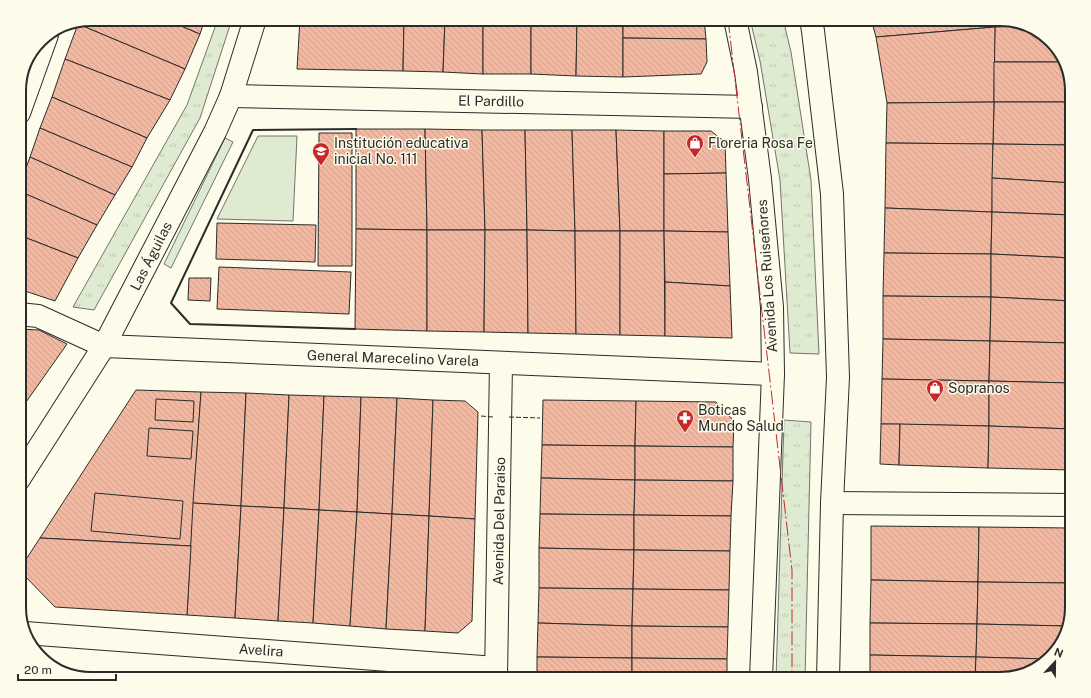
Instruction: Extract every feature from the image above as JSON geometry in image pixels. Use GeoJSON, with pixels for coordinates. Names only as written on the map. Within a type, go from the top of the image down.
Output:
{"type":"FeatureCollection","features":[{"type":"Feature","properties":{"kind":"street","name":"Las Águilas"},"geometry":{"type":"LineString","coordinates":[[26,467],[104,346],[215,132],[231,96],[252,26]]}},
{"type":"Feature","properties":{"kind":"street","name":"Avenida Los Ruiseñores"},"geometry":{"type":"LineString","coordinates":[[737,26],[746,72],[760,179],[772,307],[773,374],[761,672]]}},
{"type":"Feature","properties":{"kind":"street"},"geometry":{"type":"LineString","coordinates":[[812,26],[832,194],[838,377],[832,503],[828,672]]}},
{"type":"Feature","properties":{"kind":"street"},"geometry":{"type":"LineString","coordinates":[[26,94],[43,47]]}},
{"type":"Feature","properties":{"kind":"street","name":"El Pardillo"},"geometry":{"type":"LineString","coordinates":[[231,96],[751,107]]}},
{"type":"Feature","properties":{"kind":"street","name":"General Marecelino Varela"},"geometry":{"type":"LineString","coordinates":[[26,315],[38,316],[104,346],[773,374]]}},
{"type":"Feature","properties":{"kind":"street","name":"Avenida Del Paraiso"},"geometry":{"type":"LineString","coordinates":[[496,672],[501,363]]}},
{"type":"Feature","properties":{"kind":"street"},"geometry":{"type":"LineString","coordinates":[[832,503],[1065,505]]}},
{"type":"Feature","properties":{"kind":"street","name":"Avelira"},"geometry":{"type":"LineString","coordinates":[[32,634],[484,672]]}},
{"type":"Feature","properties":{"kind":"green space"},"geometry":{"type":"Polygon","coordinates":[[[215,26],[230,26],[200,118],[94,310],[73,307],[187,105],[215,26]]]}},
{"type":"Feature","properties":{"kind":"green space"},"geometry":{"type":"Polygon","coordinates":[[[752,26],[785,26],[791,52],[811,180],[819,354],[790,353],[780,180],[760,61],[752,26]]]}},
{"type":"Feature","properties":{"kind":"green space"},"geometry":{"type":"Polygon","coordinates":[[[258,136],[297,136],[293,221],[217,219],[258,136]]]}},
{"type":"Feature","properties":{"kind":"green space"},"geometry":{"type":"Polygon","coordinates":[[[225,138],[233,142],[171,268],[164,264],[225,138]]]}},
{"type":"Feature","properties":{"kind":"green space"},"geometry":{"type":"Polygon","coordinates":[[[784,420],[811,422],[805,672],[776,672],[784,420]]]}},
{"type":"Feature","properties":{"kind":"building"},"geometry":{"type":"Polygon","coordinates":[[[181,26],[200,34],[185,69],[84,27],[181,26]]]}},
{"type":"Feature","properties":{"kind":"building"},"geometry":{"type":"Polygon","coordinates":[[[181,26],[203,26],[200,34],[181,26]]]}},
{"type":"Feature","properties":{"kind":"building"},"geometry":{"type":"Polygon","coordinates":[[[300,26],[404,26],[403,71],[297,69],[300,26]]]}},
{"type":"Feature","properties":{"kind":"building"},"geometry":{"type":"Polygon","coordinates":[[[404,26],[445,26],[443,72],[403,71],[404,26]]]}},
{"type":"Feature","properties":{"kind":"building"},"geometry":{"type":"Polygon","coordinates":[[[445,26],[483,26],[483,74],[443,72],[445,26]]]}},
{"type":"Feature","properties":{"kind":"building"},"geometry":{"type":"Polygon","coordinates":[[[483,26],[531,26],[531,74],[483,74],[483,26]]]}},
{"type":"Feature","properties":{"kind":"building"},"geometry":{"type":"Polygon","coordinates":[[[531,26],[577,26],[576,76],[531,74],[531,26]]]}},
{"type":"Feature","properties":{"kind":"building"},"geometry":{"type":"Polygon","coordinates":[[[577,26],[623,26],[623,77],[576,76],[577,26]]]}},
{"type":"Feature","properties":{"kind":"building"},"geometry":{"type":"Polygon","coordinates":[[[623,26],[705,26],[706,39],[623,38],[623,26]]]}},
{"type":"Feature","properties":{"kind":"building"},"geometry":{"type":"Polygon","coordinates":[[[873,26],[995,27],[876,37],[873,26]]]}},
{"type":"Feature","properties":{"kind":"building"},"geometry":{"type":"Polygon","coordinates":[[[84,27],[185,69],[170,100],[65,59],[77,28],[84,27]]]}},
{"type":"Feature","properties":{"kind":"building"},"geometry":{"type":"Polygon","coordinates":[[[995,27],[1021,29],[1029,33],[1049,48],[1058,62],[994,62],[995,27]]]}},
{"type":"Feature","properties":{"kind":"building"},"geometry":{"type":"Polygon","coordinates":[[[995,27],[994,102],[887,103],[876,37],[995,27]]]}},
{"type":"Feature","properties":{"kind":"building"},"geometry":{"type":"Polygon","coordinates":[[[623,38],[706,39],[707,62],[701,74],[623,77],[623,38]]]}},
{"type":"Feature","properties":{"kind":"building"},"geometry":{"type":"Polygon","coordinates":[[[65,59],[170,100],[147,138],[52,97],[65,59]]]}},
{"type":"Feature","properties":{"kind":"building"},"geometry":{"type":"Polygon","coordinates":[[[994,62],[1058,62],[1063,74],[1065,102],[994,102],[994,62]]]}},
{"type":"Feature","properties":{"kind":"building"},"geometry":{"type":"Polygon","coordinates":[[[52,97],[147,138],[132,167],[40,128],[52,97]]]}},
{"type":"Feature","properties":{"kind":"building"},"geometry":{"type":"Polygon","coordinates":[[[994,102],[1065,102],[1065,145],[993,144],[994,102]]]}},
{"type":"Feature","properties":{"kind":"building"},"geometry":{"type":"Polygon","coordinates":[[[994,102],[993,144],[886,143],[887,103],[994,102]]]}},
{"type":"Feature","properties":{"kind":"building"},"geometry":{"type":"Polygon","coordinates":[[[40,128],[132,167],[115,195],[30,157],[40,128]]]}},
{"type":"Feature","properties":{"kind":"building"},"geometry":{"type":"Polygon","coordinates":[[[356,129],[425,129],[427,230],[356,229],[356,129]]]}},
{"type":"Feature","properties":{"kind":"building"},"geometry":{"type":"Polygon","coordinates":[[[425,129],[482,130],[485,230],[427,230],[425,129]]]}},
{"type":"Feature","properties":{"kind":"building"},"geometry":{"type":"Polygon","coordinates":[[[482,130],[525,130],[527,230],[485,230],[482,130]]]}},
{"type":"Feature","properties":{"kind":"building"},"geometry":{"type":"Polygon","coordinates":[[[525,130],[572,130],[575,231],[527,230],[525,130]]]}},
{"type":"Feature","properties":{"kind":"building"},"geometry":{"type":"Polygon","coordinates":[[[572,130],[616,130],[620,231],[575,231],[572,130]]]}},
{"type":"Feature","properties":{"kind":"building"},"geometry":{"type":"Polygon","coordinates":[[[616,130],[664,131],[664,231],[620,231],[616,130]]]}},
{"type":"Feature","properties":{"kind":"building","name":"Floreria Rosa Fe"},"geometry":{"type":"Polygon","coordinates":[[[664,131],[711,131],[725,142],[726,173],[664,174],[664,131]]]}},
{"type":"Feature","properties":{"kind":"building"},"geometry":{"type":"Polygon","coordinates":[[[319,133],[352,133],[352,266],[318,266],[319,133]]]}},
{"type":"Feature","properties":{"kind":"building"},"geometry":{"type":"Polygon","coordinates":[[[886,143],[993,144],[992,212],[885,208],[886,143]]]}},
{"type":"Feature","properties":{"kind":"building"},"geometry":{"type":"Polygon","coordinates":[[[993,144],[1065,145],[1065,183],[992,178],[993,144]]]}},
{"type":"Feature","properties":{"kind":"building"},"geometry":{"type":"Polygon","coordinates":[[[30,157],[115,195],[97,225],[26,194],[26,168],[30,157]]]}},
{"type":"Feature","properties":{"kind":"building"},"geometry":{"type":"Polygon","coordinates":[[[726,173],[728,232],[664,231],[664,174],[726,173]]]}},
{"type":"Feature","properties":{"kind":"building"},"geometry":{"type":"Polygon","coordinates":[[[992,178],[1065,183],[1065,215],[992,212],[992,178]]]}},
{"type":"Feature","properties":{"kind":"building"},"geometry":{"type":"Polygon","coordinates":[[[26,194],[97,225],[78,258],[26,238],[26,194]]]}},
{"type":"Feature","properties":{"kind":"building"},"geometry":{"type":"Polygon","coordinates":[[[885,208],[992,212],[991,254],[884,253],[885,208]]]}},
{"type":"Feature","properties":{"kind":"building"},"geometry":{"type":"Polygon","coordinates":[[[992,212],[1065,215],[1065,258],[991,254],[992,212]]]}},
{"type":"Feature","properties":{"kind":"building"},"geometry":{"type":"Polygon","coordinates":[[[217,223],[316,225],[315,262],[216,259],[217,223]]]}},
{"type":"Feature","properties":{"kind":"building"},"geometry":{"type":"Polygon","coordinates":[[[356,229],[427,230],[427,331],[355,329],[356,229]]]}},
{"type":"Feature","properties":{"kind":"building"},"geometry":{"type":"Polygon","coordinates":[[[427,230],[485,230],[484,332],[427,331],[427,230]]]}},
{"type":"Feature","properties":{"kind":"building"},"geometry":{"type":"Polygon","coordinates":[[[485,230],[527,230],[528,333],[484,332],[485,230]]]}},
{"type":"Feature","properties":{"kind":"building"},"geometry":{"type":"Polygon","coordinates":[[[527,230],[575,231],[576,334],[528,333],[527,230]]]}},
{"type":"Feature","properties":{"kind":"building"},"geometry":{"type":"Polygon","coordinates":[[[575,231],[620,231],[620,335],[576,334],[575,231]]]}},
{"type":"Feature","properties":{"kind":"building"},"geometry":{"type":"Polygon","coordinates":[[[620,231],[664,231],[665,336],[620,335],[620,231]]]}},
{"type":"Feature","properties":{"kind":"building"},"geometry":{"type":"Polygon","coordinates":[[[664,231],[728,232],[730,286],[665,282],[664,231]]]}},
{"type":"Feature","properties":{"kind":"building"},"geometry":{"type":"Polygon","coordinates":[[[26,238],[78,258],[55,301],[26,291],[26,238]]]}},
{"type":"Feature","properties":{"kind":"building"},"geometry":{"type":"Polygon","coordinates":[[[884,253],[991,254],[991,297],[883,296],[884,253]]]}},
{"type":"Feature","properties":{"kind":"building"},"geometry":{"type":"Polygon","coordinates":[[[991,254],[1065,258],[1065,301],[991,297],[991,254]]]}},
{"type":"Feature","properties":{"kind":"building"},"geometry":{"type":"Polygon","coordinates":[[[219,267],[351,272],[349,314],[217,309],[219,267]]]}},
{"type":"Feature","properties":{"kind":"building"},"geometry":{"type":"Polygon","coordinates":[[[189,278],[211,278],[210,301],[188,300],[189,278]]]}},
{"type":"Feature","properties":{"kind":"building"},"geometry":{"type":"Polygon","coordinates":[[[665,282],[730,286],[732,338],[665,336],[665,282]]]}},
{"type":"Feature","properties":{"kind":"building"},"geometry":{"type":"Polygon","coordinates":[[[883,296],[991,297],[990,341],[883,339],[883,296]]]}},
{"type":"Feature","properties":{"kind":"building"},"geometry":{"type":"Polygon","coordinates":[[[991,297],[1065,301],[1065,343],[990,341],[991,297]]]}},
{"type":"Feature","properties":{"kind":"building"},"geometry":{"type":"Polygon","coordinates":[[[26,329],[39,330],[67,344],[26,402],[26,329]]]}},
{"type":"Feature","properties":{"kind":"building"},"geometry":{"type":"Polygon","coordinates":[[[883,339],[990,341],[989,381],[882,379],[883,339]]]}},
{"type":"Feature","properties":{"kind":"building"},"geometry":{"type":"Polygon","coordinates":[[[990,341],[1065,343],[1065,383],[989,381],[990,341]]]}},
{"type":"Feature","properties":{"kind":"building","name":"Sopranos"},"geometry":{"type":"Polygon","coordinates":[[[882,379],[989,381],[989,426],[881,424],[882,379]]]}},
{"type":"Feature","properties":{"kind":"building"},"geometry":{"type":"Polygon","coordinates":[[[989,381],[1065,383],[1065,429],[989,426],[989,381]]]}},
{"type":"Feature","properties":{"kind":"building"},"geometry":{"type":"Polygon","coordinates":[[[136,390],[201,392],[191,546],[40,538],[136,390]]]}},
{"type":"Feature","properties":{"kind":"building"},"geometry":{"type":"Polygon","coordinates":[[[201,392],[246,393],[241,506],[193,503],[201,392]]]}},
{"type":"Feature","properties":{"kind":"building"},"geometry":{"type":"Polygon","coordinates":[[[246,393],[289,395],[284,508],[241,506],[246,393]]]}},
{"type":"Feature","properties":{"kind":"building"},"geometry":{"type":"Polygon","coordinates":[[[289,395],[324,396],[319,510],[284,508],[289,395]]]}},
{"type":"Feature","properties":{"kind":"building"},"geometry":{"type":"Polygon","coordinates":[[[324,396],[361,397],[357,512],[319,510],[324,396]]]}},
{"type":"Feature","properties":{"kind":"building"},"geometry":{"type":"Polygon","coordinates":[[[361,397],[397,398],[392,514],[357,512],[361,397]]]}},
{"type":"Feature","properties":{"kind":"building"},"geometry":{"type":"Polygon","coordinates":[[[397,398],[433,400],[429,516],[392,514],[397,398]]]}},
{"type":"Feature","properties":{"kind":"building"},"geometry":{"type":"Polygon","coordinates":[[[156,399],[194,401],[193,422],[155,420],[156,399]]]}},
{"type":"Feature","properties":{"kind":"building"},"geometry":{"type":"Polygon","coordinates":[[[433,400],[465,401],[478,412],[475,519],[429,516],[433,400]]]}},
{"type":"Feature","properties":{"kind":"building"},"geometry":{"type":"Polygon","coordinates":[[[543,400],[636,401],[635,446],[542,445],[543,400]]]}},
{"type":"Feature","properties":{"kind":"building","name":"Boticas Mundo Salud"},"geometry":{"type":"Polygon","coordinates":[[[636,401],[716,402],[734,421],[733,447],[635,446],[636,401]]]}},
{"type":"Feature","properties":{"kind":"building"},"geometry":{"type":"Polygon","coordinates":[[[881,424],[900,424],[899,465],[880,464],[881,424]]]}},
{"type":"Feature","properties":{"kind":"building"},"geometry":{"type":"Polygon","coordinates":[[[900,424],[989,426],[988,468],[899,465],[900,424]]]}},
{"type":"Feature","properties":{"kind":"building"},"geometry":{"type":"Polygon","coordinates":[[[989,426],[1065,429],[1065,470],[988,468],[989,426]]]}},
{"type":"Feature","properties":{"kind":"building"},"geometry":{"type":"Polygon","coordinates":[[[149,428],[193,431],[191,459],[147,456],[149,428]]]}},
{"type":"Feature","properties":{"kind":"building"},"geometry":{"type":"Polygon","coordinates":[[[542,445],[635,446],[635,480],[541,478],[542,445]]]}},
{"type":"Feature","properties":{"kind":"building"},"geometry":{"type":"Polygon","coordinates":[[[635,446],[733,447],[733,481],[635,480],[635,446]]]}},
{"type":"Feature","properties":{"kind":"building"},"geometry":{"type":"Polygon","coordinates":[[[541,478],[635,480],[634,515],[540,514],[541,478]]]}},
{"type":"Feature","properties":{"kind":"building"},"geometry":{"type":"Polygon","coordinates":[[[635,480],[733,481],[731,516],[634,515],[635,480]]]}},
{"type":"Feature","properties":{"kind":"building"},"geometry":{"type":"Polygon","coordinates":[[[95,493],[183,501],[180,539],[91,531],[95,493]]]}},
{"type":"Feature","properties":{"kind":"building"},"geometry":{"type":"Polygon","coordinates":[[[193,503],[241,506],[235,618],[187,615],[193,503]]]}},
{"type":"Feature","properties":{"kind":"building"},"geometry":{"type":"Polygon","coordinates":[[[241,506],[284,508],[278,621],[235,618],[241,506]]]}},
{"type":"Feature","properties":{"kind":"building"},"geometry":{"type":"Polygon","coordinates":[[[284,508],[319,510],[313,623],[278,621],[284,508]]]}},
{"type":"Feature","properties":{"kind":"building"},"geometry":{"type":"Polygon","coordinates":[[[319,510],[357,512],[350,626],[313,623],[319,510]]]}},
{"type":"Feature","properties":{"kind":"building"},"geometry":{"type":"Polygon","coordinates":[[[357,512],[392,514],[386,629],[350,626],[357,512]]]}},
{"type":"Feature","properties":{"kind":"building"},"geometry":{"type":"Polygon","coordinates":[[[392,514],[429,516],[425,631],[386,629],[392,514]]]}},
{"type":"Feature","properties":{"kind":"building"},"geometry":{"type":"Polygon","coordinates":[[[540,514],[634,515],[634,550],[539,548],[540,514]]]}},
{"type":"Feature","properties":{"kind":"building"},"geometry":{"type":"Polygon","coordinates":[[[634,515],[731,516],[730,551],[634,550],[634,515]]]}},
{"type":"Feature","properties":{"kind":"building"},"geometry":{"type":"Polygon","coordinates":[[[429,516],[475,519],[472,621],[458,633],[425,631],[429,516]]]}},
{"type":"Feature","properties":{"kind":"building"},"geometry":{"type":"Polygon","coordinates":[[[871,526],[979,527],[978,582],[871,580],[871,526]]]}},
{"type":"Feature","properties":{"kind":"building"},"geometry":{"type":"Polygon","coordinates":[[[979,527],[1065,528],[1065,583],[978,582],[979,527]]]}},
{"type":"Feature","properties":{"kind":"building"},"geometry":{"type":"Polygon","coordinates":[[[40,538],[191,546],[187,615],[55,607],[26,577],[26,559],[40,538]]]}},
{"type":"Feature","properties":{"kind":"building"},"geometry":{"type":"Polygon","coordinates":[[[539,548],[634,550],[633,589],[539,588],[539,548]]]}},
{"type":"Feature","properties":{"kind":"building"},"geometry":{"type":"Polygon","coordinates":[[[634,550],[730,551],[729,590],[633,589],[634,550]]]}},
{"type":"Feature","properties":{"kind":"building"},"geometry":{"type":"Polygon","coordinates":[[[871,580],[978,582],[977,624],[870,623],[871,580]]]}},
{"type":"Feature","properties":{"kind":"building"},"geometry":{"type":"Polygon","coordinates":[[[978,582],[1065,583],[1065,607],[1062,626],[977,624],[978,582]]]}},
{"type":"Feature","properties":{"kind":"building"},"geometry":{"type":"Polygon","coordinates":[[[539,588],[633,589],[632,626],[538,623],[539,588]]]}},
{"type":"Feature","properties":{"kind":"building"},"geometry":{"type":"Polygon","coordinates":[[[633,589],[729,590],[728,627],[632,626],[633,589]]]}},
{"type":"Feature","properties":{"kind":"building"},"geometry":{"type":"Polygon","coordinates":[[[538,623],[632,626],[632,658],[537,657],[538,623]]]}},
{"type":"Feature","properties":{"kind":"building"},"geometry":{"type":"Polygon","coordinates":[[[870,623],[977,624],[976,657],[870,655],[870,623]]]}},
{"type":"Feature","properties":{"kind":"building"},"geometry":{"type":"Polygon","coordinates":[[[977,624],[1062,626],[1055,642],[1035,642],[1035,659],[976,657],[977,624]]]}},
{"type":"Feature","properties":{"kind":"building"},"geometry":{"type":"Polygon","coordinates":[[[632,626],[728,627],[727,659],[632,658],[632,626]]]}},
{"type":"Feature","properties":{"kind":"building"},"geometry":{"type":"Polygon","coordinates":[[[870,655],[976,657],[975,672],[870,672],[870,655]]]}},
{"type":"Feature","properties":{"kind":"building"},"geometry":{"type":"Polygon","coordinates":[[[537,657],[632,658],[632,672],[537,672],[537,657]]]}},
{"type":"Feature","properties":{"kind":"building"},"geometry":{"type":"Polygon","coordinates":[[[976,657],[1035,659],[1035,662],[1025,667],[1017,670],[975,672],[976,657]]]}},
{"type":"Feature","properties":{"kind":"building"},"geometry":{"type":"Polygon","coordinates":[[[632,658],[727,659],[727,672],[632,672],[632,658]]]}},
{"type":"Feature","properties":{"kind":"fence"},"geometry":{"type":"LineString","coordinates":[[481,416],[493,417]]}},
{"type":"Feature","properties":{"kind":"fence"},"geometry":{"type":"LineString","coordinates":[[509,417],[540,418]]}},
{"type":"Feature","properties":{"kind":"wall"},"geometry":{"type":"LineString","coordinates":[[355,329],[190,324],[171,303],[253,130],[356,129]]}},
{"type":"Feature","properties":{"kind":"power"},"geometry":{"type":"LineString","coordinates":[[729,26],[792,570],[792,672]]}},
{"type":"Feature","properties":{"kind":"place","name":"Floreria Rosa Fe"},"geometry":{"type":"Point","coordinates":[695,158]}},
{"type":"Feature","properties":{"kind":"place","name":"Institución educativa inicial No. 111"},"geometry":{"type":"Point","coordinates":[321,166]}},
{"type":"Feature","properties":{"kind":"place","name":"Sopranos"},"geometry":{"type":"Point","coordinates":[935,403]}},
{"type":"Feature","properties":{"kind":"place","name":"Boticas Mundo Salud"},"geometry":{"type":"Point","coordinates":[685,433]}}]}
